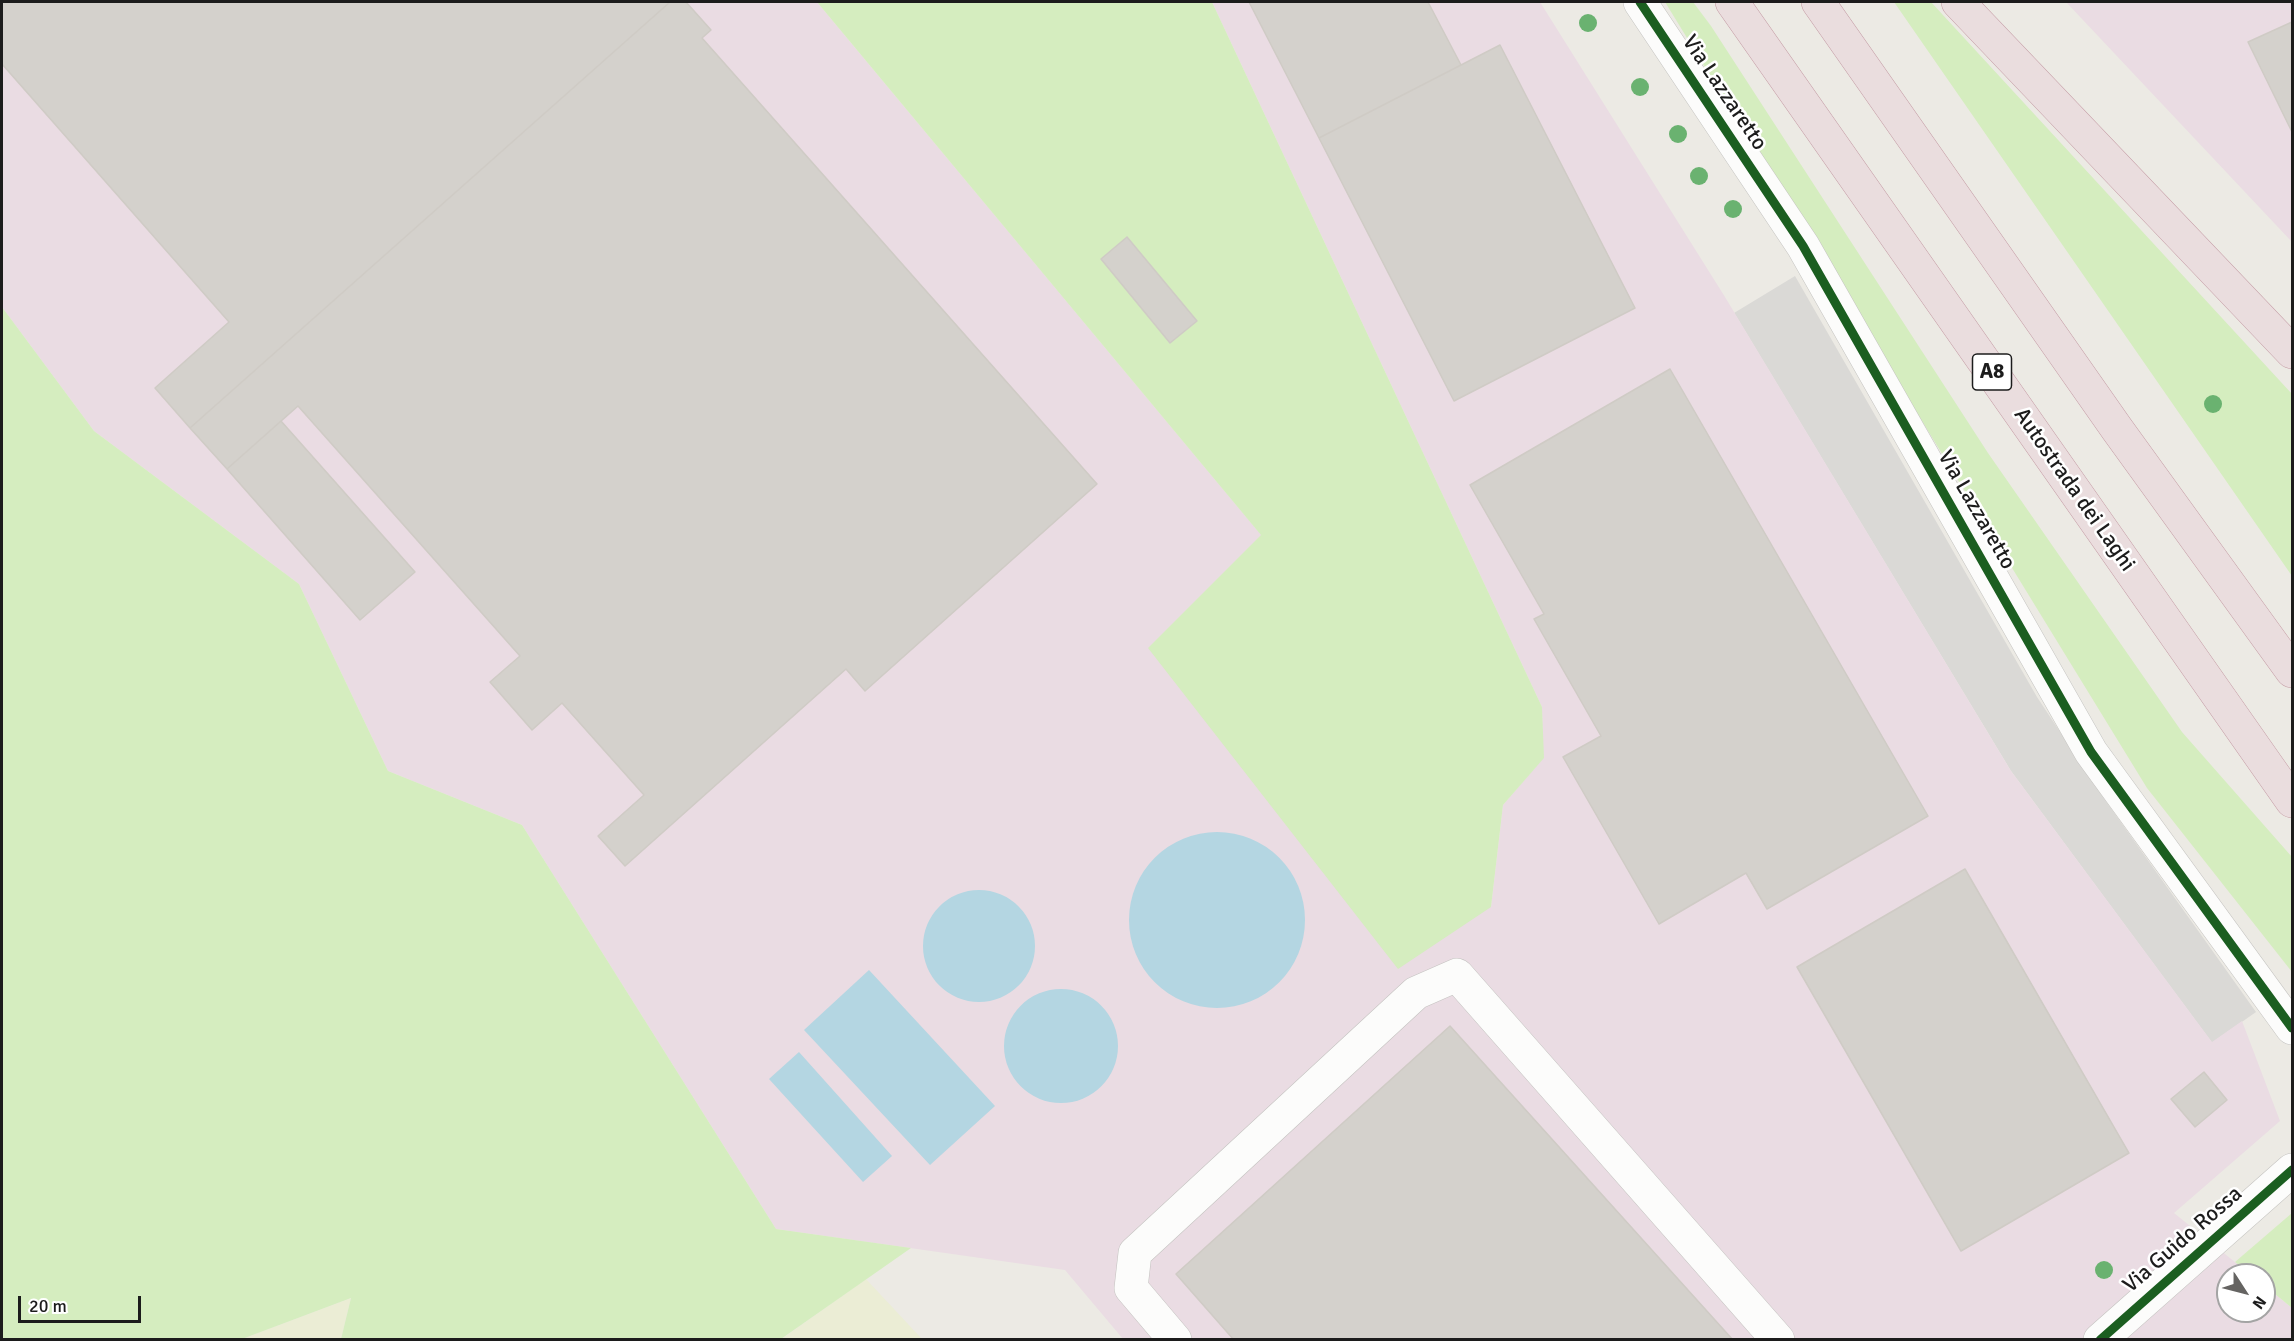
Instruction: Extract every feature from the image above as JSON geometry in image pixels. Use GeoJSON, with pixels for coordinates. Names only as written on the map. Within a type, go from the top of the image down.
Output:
{"type":"FeatureCollection","features":[{"type":"Feature","properties":{"kind":"highway","name":"Autostrada dei Laghi"},"geometry":{"type":"LineString","coordinates":[[1732,2],[2251,742]]}},
{"type":"Feature","properties":{"kind":"highway"},"geometry":{"type":"LineString","coordinates":[[1818,2],[2117,429],[2292,671]]}},
{"type":"Feature","properties":{"kind":"highway"},"geometry":{"type":"LineString","coordinates":[[1958,2],[2292,352]]}},
{"type":"Feature","properties":{"kind":"highway"},"geometry":{"type":"LineString","coordinates":[[2251,742],[2292,779]]}},
{"type":"Feature","properties":{"kind":"highway","name":"A8"},"geometry":{"type":"LineString","coordinates":[[2251,742],[2292,801]]}},
{"type":"Feature","properties":{"kind":"street","name":"Via Lazzaretto"},"geometry":{"type":"LineString","coordinates":[[1640,2],[1803,246],[2091,752],[2292,1028]]}},
{"type":"Feature","properties":{"kind":"street"},"geometry":{"type":"LineString","coordinates":[[1175,1340],[1131,1288],[1135,1253],[1416,993],[1456,975],[1778,1340]]}},
{"type":"Feature","properties":{"kind":"street","name":"Via Guido Rossa"},"geometry":{"type":"LineString","coordinates":[[2100,1340],[2292,1170]]}},
{"type":"Feature","properties":{"kind":"shaded area"},"geometry":{"type":"Polygon","coordinates":[[[2,2],[817,2],[1262,536],[1491,907],[1503,805],[1543,758],[1542,707],[1212,2],[1540,2],[1725,297],[2011,771],[2212,1042],[2242,1021],[2280,1121],[2174,1213],[2236,1263],[2216,1263],[2216,1323],[2276,1323],[2276,1295],[2292,1308],[2292,1339],[1123,1339],[1065,1270],[776,1229],[522,825],[388,771],[299,584],[94,431],[2,307],[2,2]]]}},
{"type":"Feature","properties":{"kind":"shaded area"},"geometry":{"type":"Polygon","coordinates":[[[2066,2],[2292,2],[2292,242],[2066,2]]]}},
{"type":"Feature","properties":{"kind":"shaded area"},"geometry":{"type":"Polygon","coordinates":[[[1795,276],[2037,697],[2105,800],[2256,1012],[2212,1043],[2011,771],[1734,313],[1795,276]]]}},
{"type":"Feature","properties":{"kind":"green space"},"geometry":{"type":"Polygon","coordinates":[[[817,2],[1212,2],[1542,707],[1544,758],[1503,805],[1491,907],[1398,969],[1148,648],[1261,535],[817,2]]]}},
{"type":"Feature","properties":{"kind":"green space"},"geometry":{"type":"Polygon","coordinates":[[[1665,2],[1693,2],[1711,26],[1988,453],[2182,732],[2292,857],[2292,972],[2147,788],[1665,2]]]}},
{"type":"Feature","properties":{"kind":"green space"},"geometry":{"type":"Polygon","coordinates":[[[1894,2],[1931,2],[2292,394],[2292,576],[1894,2]]]}},
{"type":"Feature","properties":{"kind":"green space"},"geometry":{"type":"Polygon","coordinates":[[[2,307],[94,431],[299,584],[388,771],[522,825],[776,1229],[911,1248],[781,1339],[341,1339],[351,1298],[242,1339],[2,1339],[2,307]]]}},
{"type":"Feature","properties":{"kind":"green space"},"geometry":{"type":"Polygon","coordinates":[[[2292,1213],[2292,1308],[2276,1295],[2276,1263],[2235,1262],[2292,1213]]]}},
{"type":"Feature","properties":{"kind":"green space"},"geometry":{"type":"Polygon","coordinates":[[[866,1279],[922,1339],[781,1340],[783,1338],[866,1279]]]}},
{"type":"Feature","properties":{"kind":"green space"},"geometry":{"type":"Polygon","coordinates":[[[351,1298],[341,1339],[242,1339],[351,1298]]]}},
{"type":"Feature","properties":{"kind":"water"},"geometry":{"type":"Polygon","coordinates":[[[1217,832],[1250,839],[1266,847],[1279,858],[1290,871],[1298,887],[1305,920],[1298,953],[1290,969],[1279,982],[1266,993],[1250,1001],[1217,1008],[1184,1001],[1168,993],[1155,982],[1144,969],[1136,953],[1129,920],[1136,887],[1144,871],[1155,858],[1168,847],[1184,839],[1217,832]]]}},
{"type":"Feature","properties":{"kind":"water"},"geometry":{"type":"Polygon","coordinates":[[[979,890],[1000,894],[1019,906],[1031,925],[1035,946],[1031,967],[1019,986],[1000,998],[979,1002],[958,998],[939,986],[927,967],[923,946],[927,925],[939,906],[958,894],[979,890]]]}},
{"type":"Feature","properties":{"kind":"water"},"geometry":{"type":"Polygon","coordinates":[[[869,970],[995,1106],[930,1165],[804,1030],[869,970]]]}},
{"type":"Feature","properties":{"kind":"water"},"geometry":{"type":"Polygon","coordinates":[[[1061,989],[1083,994],[1101,1006],[1113,1024],[1118,1046],[1113,1068],[1101,1086],[1083,1098],[1061,1103],[1039,1098],[1021,1086],[1009,1068],[1004,1046],[1009,1024],[1021,1006],[1039,994],[1061,989]]]}},
{"type":"Feature","properties":{"kind":"water"},"geometry":{"type":"Polygon","coordinates":[[[799,1052],[892,1156],[863,1182],[769,1079],[799,1052]]]}},
{"type":"Feature","properties":{"kind":"building"},"geometry":{"type":"Polygon","coordinates":[[[2,2],[670,2],[190,428],[155,388],[229,322],[2,64],[2,2]]]}},
{"type":"Feature","properties":{"kind":"building"},"geometry":{"type":"Polygon","coordinates":[[[670,2],[686,2],[711,30],[702,38],[1097,484],[865,691],[846,669],[625,866],[598,836],[644,795],[562,703],[532,730],[490,682],[520,656],[298,406],[227,469],[190,428],[670,2]]]}},
{"type":"Feature","properties":{"kind":"building"},"geometry":{"type":"Polygon","coordinates":[[[1249,2],[1428,2],[1461,65],[1319,138],[1249,2]]]}},
{"type":"Feature","properties":{"kind":"building"},"geometry":{"type":"Polygon","coordinates":[[[2292,22],[2292,132],[2248,42],[2292,22]]]}},
{"type":"Feature","properties":{"kind":"building"},"geometry":{"type":"Polygon","coordinates":[[[1500,45],[1635,308],[1454,401],[1319,138],[1500,45]]]}},
{"type":"Feature","properties":{"kind":"building"},"geometry":{"type":"Polygon","coordinates":[[[1127,237],[1197,321],[1170,343],[1101,259],[1127,237]]]}},
{"type":"Feature","properties":{"kind":"building"},"geometry":{"type":"Polygon","coordinates":[[[1670,369],[1928,816],[1767,909],[1746,873],[1659,924],[1563,757],[1601,736],[1534,619],[1544,614],[1470,485],[1670,369]]]}},
{"type":"Feature","properties":{"kind":"building"},"geometry":{"type":"Polygon","coordinates":[[[281,421],[415,572],[360,620],[227,469],[281,421]]]}},
{"type":"Feature","properties":{"kind":"building"},"geometry":{"type":"Polygon","coordinates":[[[1965,869],[2129,1153],[1961,1251],[1797,967],[1965,869]]]}},
{"type":"Feature","properties":{"kind":"building"},"geometry":{"type":"Polygon","coordinates":[[[1450,1026],[1733,1340],[1234,1340],[1176,1274],[1450,1026]]]}},
{"type":"Feature","properties":{"kind":"building"},"geometry":{"type":"Polygon","coordinates":[[[2204,1072],[2227,1100],[2195,1127],[2171,1099],[2204,1072]]]}},
{"type":"Feature","properties":{"kind":"cycle path"},"geometry":{"type":"LineString","coordinates":[[1640,2],[1803,246],[2091,752],[2292,1028]]}},
{"type":"Feature","properties":{"kind":"cycle path"},"geometry":{"type":"LineString","coordinates":[[2100,1340],[2292,1170]]}}]}
